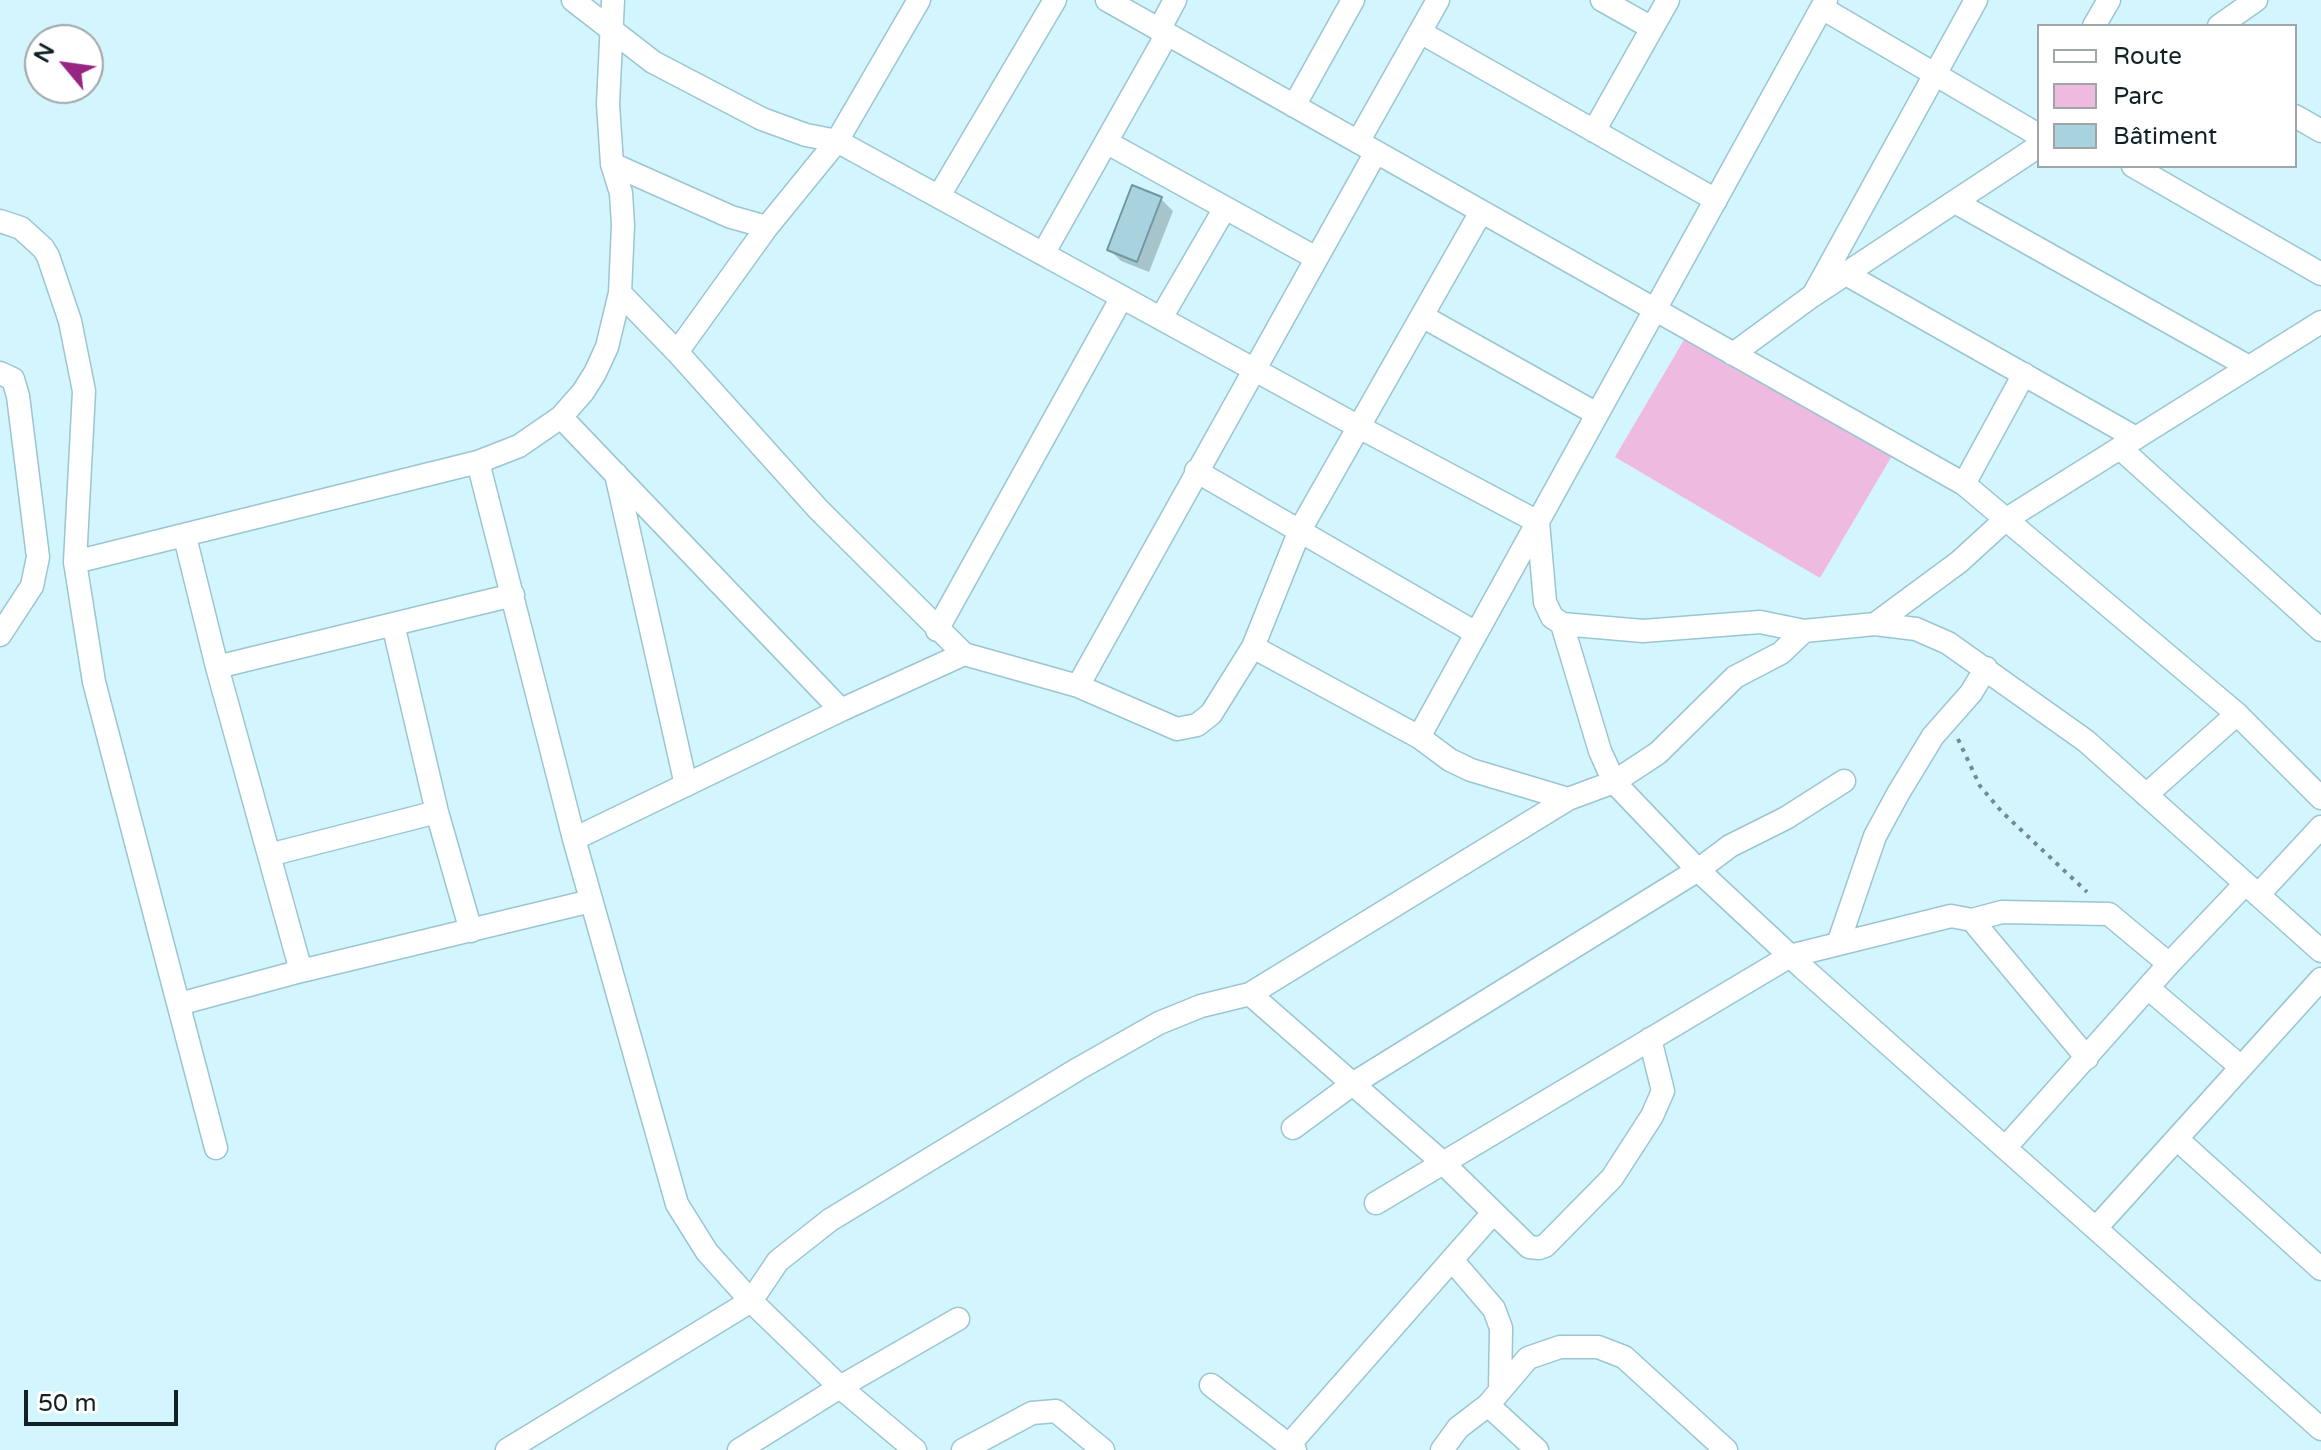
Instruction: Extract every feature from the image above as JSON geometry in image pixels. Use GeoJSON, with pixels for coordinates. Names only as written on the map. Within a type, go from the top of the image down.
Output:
{"type":"FeatureCollection","features":[{"type":"Feature","properties":{"kind":"street"},"geometry":{"type":"LineString","coordinates":[[573,0],[653,62],[762,119],[806,135],[837,141],[1538,522]]}},
{"type":"Feature","properties":{"kind":"street"},"geometry":{"type":"LineString","coordinates":[[75,562],[478,462],[519,446],[561,417],[595,373],[607,347],[620,293],[623,225],[621,193],[612,164],[607,83],[613,0]]}},
{"type":"Feature","properties":{"kind":"street"},"geometry":{"type":"LineString","coordinates":[[677,352],[767,227],[837,141],[919,0]]}},
{"type":"Feature","properties":{"kind":"street"},"geometry":{"type":"LineString","coordinates":[[939,196],[1055,0]]}},
{"type":"Feature","properties":{"kind":"street"},"geometry":{"type":"LineString","coordinates":[[1107,0],[1964,484],[2237,714],[2321,798]]}},
{"type":"Feature","properties":{"kind":"street"},"geometry":{"type":"LineString","coordinates":[[1043,254],[1106,142],[1163,32],[1175,0]]}},
{"type":"Feature","properties":{"kind":"street"},"geometry":{"type":"LineString","coordinates":[[1294,106],[1353,0]]}},
{"type":"Feature","properties":{"kind":"street"},"geometry":{"type":"LineString","coordinates":[[1078,686],[1316,258],[1420,32],[1438,0]]}},
{"type":"Feature","properties":{"kind":"street"},"geometry":{"type":"LineString","coordinates":[[1602,0],[1652,28]]}},
{"type":"Feature","properties":{"kind":"street"},"geometry":{"type":"LineString","coordinates":[[1594,131],[1668,0]]}},
{"type":"Feature","properties":{"kind":"street"},"geometry":{"type":"LineString","coordinates":[[1812,296],[1976,0]]}},
{"type":"Feature","properties":{"kind":"street"},"geometry":{"type":"LineString","coordinates":[[2095,24],[2109,0]]}},
{"type":"Feature","properties":{"kind":"street"},"geometry":{"type":"LineString","coordinates":[[2222,24],[2256,0]]}},
{"type":"Feature","properties":{"kind":"street"},"geometry":{"type":"LineString","coordinates":[[1419,737],[1824,4],[2037,135]]}},
{"type":"Feature","properties":{"kind":"street"},"geometry":{"type":"LineString","coordinates":[[1420,32],[1716,200]]}},
{"type":"Feature","properties":{"kind":"street"},"geometry":{"type":"LineString","coordinates":[[2297,117],[2321,131]]}},
{"type":"Feature","properties":{"kind":"street"},"geometry":{"type":"LineString","coordinates":[[1733,354],[1812,296],[1955,202],[2037,137]]}},
{"type":"Feature","properties":{"kind":"street"},"geometry":{"type":"LineString","coordinates":[[1106,142],[1316,258]]}},
{"type":"Feature","properties":{"kind":"street"},"geometry":{"type":"LineString","coordinates":[[612,164],[731,217],[767,227]]}},
{"type":"Feature","properties":{"kind":"street"},"geometry":{"type":"LineString","coordinates":[[2136,168],[2321,274]]}},
{"type":"Feature","properties":{"kind":"street"},"geometry":{"type":"LineString","coordinates":[[1955,202],[2249,367]]}},
{"type":"Feature","properties":{"kind":"street"},"geometry":{"type":"LineString","coordinates":[[1161,318],[1225,208]]}},
{"type":"Feature","properties":{"kind":"street"},"geometry":{"type":"LineString","coordinates":[[620,293],[818,509],[964,654],[1078,686],[1177,729],[1197,725],[1211,714],[1253,647],[1300,530],[1481,212]]}},
{"type":"Feature","properties":{"kind":"street"},"geometry":{"type":"LineString","coordinates":[[0,221],[21,228],[43,248],[70,321],[84,391],[75,562],[94,682],[216,1148]]}},
{"type":"Feature","properties":{"kind":"street"},"geometry":{"type":"LineString","coordinates":[[1846,274],[2024,374],[2128,443],[2321,630]]}},
{"type":"Feature","properties":{"kind":"street"},"geometry":{"type":"LineString","coordinates":[[937,630],[1122,297]]}},
{"type":"Feature","properties":{"kind":"street"},"geometry":{"type":"LineString","coordinates":[[1422,316],[1597,414]]}},
{"type":"Feature","properties":{"kind":"street"},"geometry":{"type":"LineString","coordinates":[[1875,624],[1959,562],[2005,520],[2321,322]]}},
{"type":"Feature","properties":{"kind":"street"},"geometry":{"type":"LineString","coordinates":[[0,373],[13,379],[18,396],[38,557],[32,586],[0,635]]}},
{"type":"Feature","properties":{"kind":"street"},"geometry":{"type":"LineString","coordinates":[[1964,484],[2024,374]]}},
{"type":"Feature","properties":{"kind":"street"},"geometry":{"type":"LineString","coordinates":[[561,417],[841,710]]}},
{"type":"Feature","properties":{"kind":"street"},"geometry":{"type":"LineString","coordinates":[[478,462],[574,839],[677,1204],[707,1252],[751,1301],[840,1387],[915,1450]]}},
{"type":"Feature","properties":{"kind":"street"},"geometry":{"type":"LineString","coordinates":[[1196,471],[1476,633]]}},
{"type":"Feature","properties":{"kind":"street"},"geometry":{"type":"LineString","coordinates":[[616,473],[686,785]]}},
{"type":"Feature","properties":{"kind":"street"},"geometry":{"type":"LineString","coordinates":[[1538,522],[1545,602],[1552,617],[1562,624],[1643,631],[1760,622],[1804,631],[1875,624],[1916,629],[1948,643],[2086,741],[2321,951]]}},
{"type":"Feature","properties":{"kind":"street"},"geometry":{"type":"LineString","coordinates":[[185,537],[217,667],[301,971]]}},
{"type":"Feature","properties":{"kind":"street"},"geometry":{"type":"LineString","coordinates":[[217,667],[513,595]]}},
{"type":"Feature","properties":{"kind":"street"},"geometry":{"type":"LineString","coordinates":[[393,624],[437,812],[471,931]]}},
{"type":"Feature","properties":{"kind":"street"},"geometry":{"type":"LineString","coordinates":[[1562,624],[1600,751],[1614,782],[1698,870],[1790,956],[2321,1429]]}},
{"type":"Feature","properties":{"kind":"street"},"geometry":{"type":"LineString","coordinates":[[507,1450],[751,1301],[778,1261],[843,1212],[1078,1069],[1159,1023],[1201,1006],[1250,994],[1568,799],[1614,782],[1658,753],[1735,677],[1781,653],[1804,631]]}},
{"type":"Feature","properties":{"kind":"street"},"geometry":{"type":"LineString","coordinates":[[1253,647],[1419,737],[1450,760],[1471,770],[1568,799]]}},
{"type":"Feature","properties":{"kind":"street"},"geometry":{"type":"LineString","coordinates":[[574,839],[964,654]]}},
{"type":"Feature","properties":{"kind":"street"},"geometry":{"type":"LineString","coordinates":[[1838,944],[1875,836],[1927,746],[1971,693],[1986,668]]}},
{"type":"Feature","properties":{"kind":"street"},"geometry":{"type":"LineString","coordinates":[[2146,795],[2237,714]]}},
{"type":"Feature","properties":{"kind":"street"},"geometry":{"type":"LineString","coordinates":[[1293,1128],[1354,1083],[1698,870],[1730,846],[1786,818],[1844,781]]}},
{"type":"Feature","properties":{"kind":"street"},"geometry":{"type":"LineString","coordinates":[[269,855],[437,812]]}},
{"type":"Feature","properties":{"kind":"street"},"geometry":{"type":"LineString","coordinates":[[2005,1148],[2169,964],[2321,827]]}},
{"type":"Feature","properties":{"kind":"street"},"geometry":{"type":"LineString","coordinates":[[179,1004],[301,971],[591,901]]}},
{"type":"Feature","properties":{"kind":"street"},"geometry":{"type":"LineString","coordinates":[[1376,1203],[1790,956],[1951,916],[1972,920],[2002,912],[2109,914],[2169,964]]}},
{"type":"Feature","properties":{"kind":"street"},"geometry":{"type":"LineString","coordinates":[[1972,920],[2087,1058]]}},
{"type":"Feature","properties":{"kind":"street"},"geometry":{"type":"LineString","coordinates":[[2096,1228],[2321,979]]}},
{"type":"Feature","properties":{"kind":"street"},"geometry":{"type":"LineString","coordinates":[[2148,988],[2241,1067]]}},
{"type":"Feature","properties":{"kind":"street"},"geometry":{"type":"LineString","coordinates":[[1250,994],[1442,1162],[1529,1247],[1545,1246],[1612,1178],[1652,1116],[1663,1091],[1650,1039]]}},
{"type":"Feature","properties":{"kind":"street"},"geometry":{"type":"LineString","coordinates":[[2177,1139],[2321,1269]]}},
{"type":"Feature","properties":{"kind":"street"},"geometry":{"type":"LineString","coordinates":[[1211,1385],[1292,1448],[1493,1213]]}},
{"type":"Feature","properties":{"kind":"street"},"geometry":{"type":"LineString","coordinates":[[1452,1260],[1494,1309],[1501,1328],[1494,1398],[1537,1450]]}},
{"type":"Feature","properties":{"kind":"street"},"geometry":{"type":"LineString","coordinates":[[739,1450],[958,1319]]}},
{"type":"Feature","properties":{"kind":"street"},"geometry":{"type":"LineString","coordinates":[[1442,1450],[1458,1428],[1494,1398],[1528,1358],[1560,1347],[1598,1347],[1624,1357],[1726,1450]]}},
{"type":"Feature","properties":{"kind":"street"},"geometry":{"type":"LineString","coordinates":[[963,1450],[1032,1413],[1056,1411],[1103,1450]]}},
{"type":"Feature","properties":{"kind":"street"},"geometry":{"type":"LineString","coordinates":[[2319,1450],[2321,1438]]}},
{"type":"Feature","properties":{"kind":"path"},"geometry":{"type":"LineString","coordinates":[[1951,716],[1961,748],[1980,786],[2002,812],[2109,914]]}},
{"type":"Feature","properties":{"kind":"green space"},"geometry":{"type":"Polygon","coordinates":[[[1688,333],[1893,454],[1820,578],[1615,457],[1688,333]]]}},
{"type":"Feature","properties":{"kind":"building"},"geometry":{"type":"Polygon","coordinates":[[[1132,185],[1162,197],[1137,262],[1107,250],[1132,185]]]}}]}
